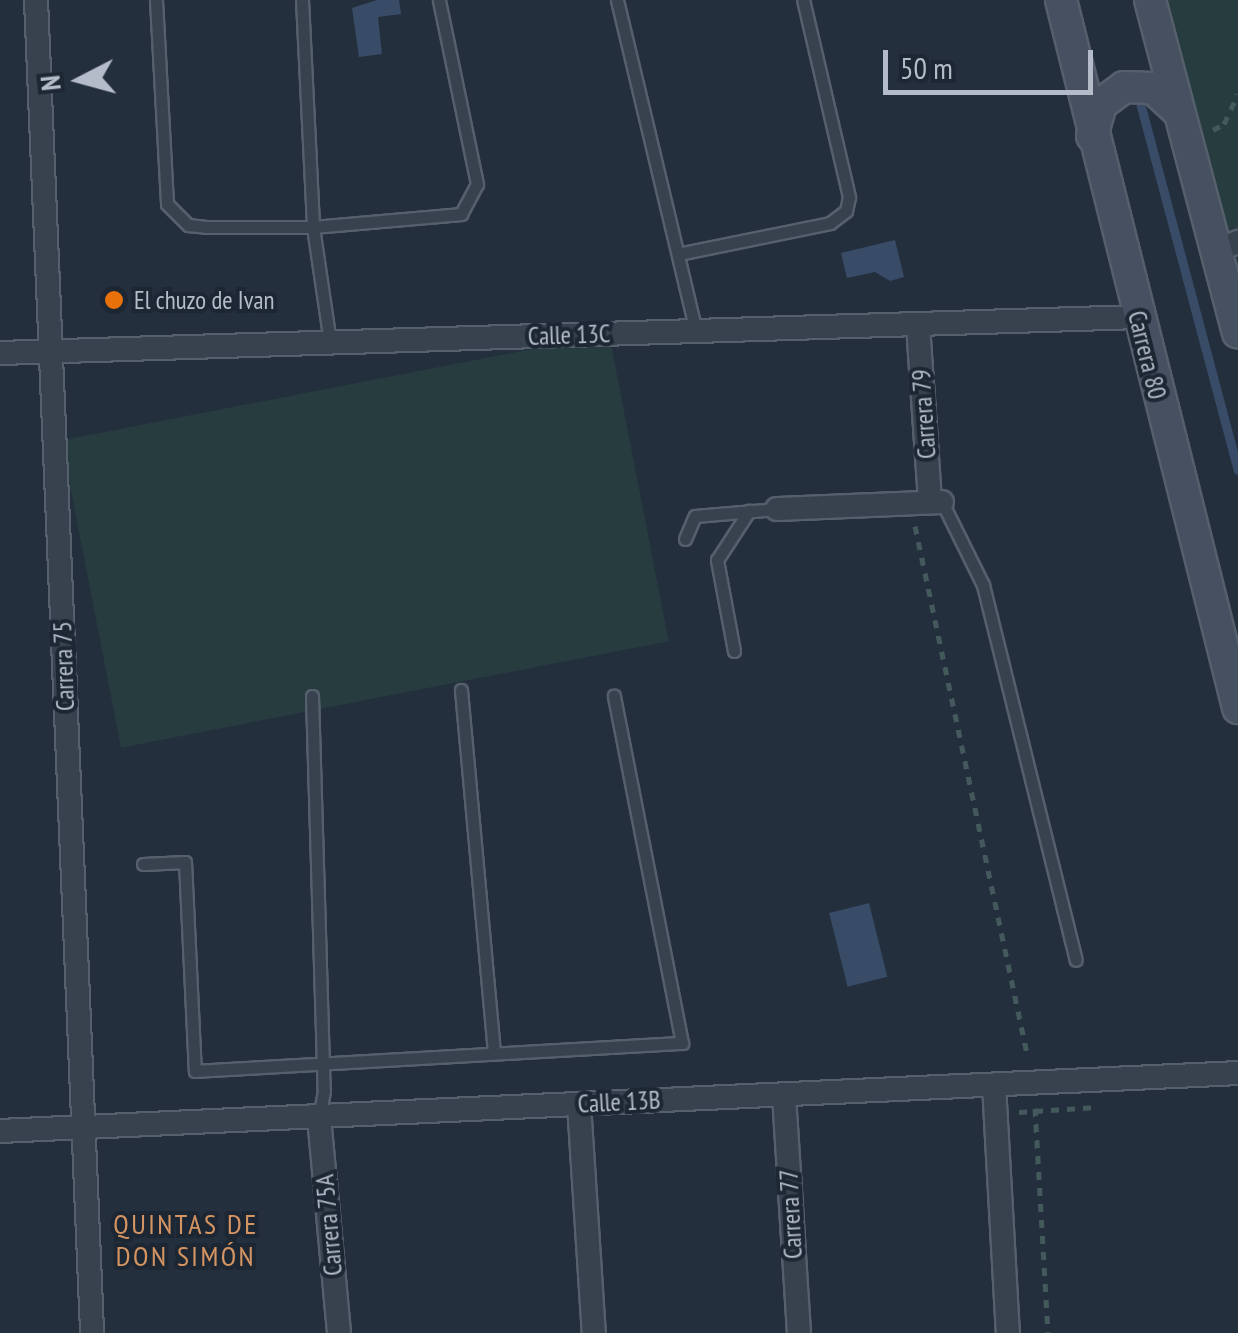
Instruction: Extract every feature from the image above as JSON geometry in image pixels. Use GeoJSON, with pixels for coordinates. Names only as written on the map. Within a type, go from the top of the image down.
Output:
{"type":"FeatureCollection","features":[{"type":"Feature","properties":{"kind":"main road","name":"Carrera 80"},"geometry":{"type":"LineString","coordinates":[[1061,0],[1094,146],[1238,708]]}},
{"type":"Feature","properties":{"kind":"main road"},"geometry":{"type":"LineString","coordinates":[[1150,0],[1182,120],[1228,246],[1238,333]]}},
{"type":"Feature","properties":{"kind":"main road"},"geometry":{"type":"LineString","coordinates":[[1094,146],[1094,117],[1124,88],[1166,95],[1182,120]]}},
{"type":"Feature","properties":{"kind":"street","name":"Carrera 75"},"geometry":{"type":"LineString","coordinates":[[36,0],[92,1333]]}},
{"type":"Feature","properties":{"kind":"street","name":"Calle 13C"},"geometry":{"type":"LineString","coordinates":[[0,353],[1138,317]]}},
{"type":"Feature","properties":{"kind":"street","name":"Carrera 79"},"geometry":{"type":"LineString","coordinates":[[918,325],[927,502]]}},
{"type":"Feature","properties":{"kind":"street"},"geometry":{"type":"LineString","coordinates":[[777,509],[927,502]]}},
{"type":"Feature","properties":{"kind":"street","name":"Calle 13B"},"geometry":{"type":"LineString","coordinates":[[0,1131],[1238,1073]]}},
{"type":"Feature","properties":{"kind":"street"},"geometry":{"type":"LineString","coordinates":[[994,1085],[1008,1333]]}},
{"type":"Feature","properties":{"kind":"street","name":"Carrera 77"},"geometry":{"type":"LineString","coordinates":[[784,1095],[798,1333]]}},
{"type":"Feature","properties":{"kind":"street"},"geometry":{"type":"LineString","coordinates":[[579,1104],[594,1333]]}},
{"type":"Feature","properties":{"kind":"street","name":"Carrera 75A"},"geometry":{"type":"LineString","coordinates":[[319,1116],[339,1333]]}},
{"type":"Feature","properties":{"kind":"lane"},"geometry":{"type":"LineString","coordinates":[[156,0],[167,204],[176,216],[206,227],[313,227],[461,214],[472,203],[478,184],[440,0]]}},
{"type":"Feature","properties":{"kind":"lane"},"geometry":{"type":"LineString","coordinates":[[302,0],[313,227],[330,342]]}},
{"type":"Feature","properties":{"kind":"lane"},"geometry":{"type":"LineString","coordinates":[[617,0],[696,330]]}},
{"type":"Feature","properties":{"kind":"lane"},"geometry":{"type":"LineString","coordinates":[[678,254],[830,222],[846,211],[849,197],[803,0]]}},
{"type":"Feature","properties":{"kind":"lane"},"geometry":{"type":"LineString","coordinates":[[927,502],[983,585],[1076,960]]}},
{"type":"Feature","properties":{"kind":"lane"},"geometry":{"type":"LineString","coordinates":[[685,539],[695,516],[777,509]]}},
{"type":"Feature","properties":{"kind":"lane"},"geometry":{"type":"LineString","coordinates":[[734,651],[717,560],[749,511]]}},
{"type":"Feature","properties":{"kind":"lane"},"geometry":{"type":"LineString","coordinates":[[461,690],[494,1054]]}},
{"type":"Feature","properties":{"kind":"lane"},"geometry":{"type":"LineString","coordinates":[[312,696],[322,1064],[319,1116]]}},
{"type":"Feature","properties":{"kind":"lane"},"geometry":{"type":"LineString","coordinates":[[142,864],[185,862],[195,1071],[682,1043],[614,696]]}},
{"type":"Feature","properties":{"kind":"path"},"geometry":{"type":"LineString","coordinates":[[1214,130],[1238,94]]}},
{"type":"Feature","properties":{"kind":"path"},"geometry":{"type":"LineString","coordinates":[[927,502],[1034,1083],[1048,1333]]}},
{"type":"Feature","properties":{"kind":"green space"},"geometry":{"type":"Polygon","coordinates":[[[1150,0],[1238,0],[1238,242],[1218,250],[1150,0]]]}},
{"type":"Feature","properties":{"kind":"green space"},"geometry":{"type":"Polygon","coordinates":[[[609,334],[669,641],[121,748],[61,440],[609,334]]]}},
{"type":"Feature","properties":{"kind":"water"},"geometry":{"type":"Polygon","coordinates":[[[377,0],[399,0],[401,14],[378,17],[382,54],[359,57],[352,8],[377,0]]]}},
{"type":"Feature","properties":{"kind":"water"},"geometry":{"type":"Polygon","coordinates":[[[895,240],[904,277],[890,281],[875,272],[847,278],[841,253],[895,240]]]}},
{"type":"Feature","properties":{"kind":"water"},"geometry":{"type":"Polygon","coordinates":[[[869,903],[887,977],[848,987],[829,913],[869,903]]]}},
{"type":"Feature","properties":{"kind":"waterway"},"geometry":{"type":"LineString","coordinates":[[1138,95],[1238,470]]}},
{"type":"Feature","properties":{"kind":"place","name":"El chuzo de Ivan"},"geometry":{"type":"Point","coordinates":[114,300]}},
{"type":"Feature","properties":{"kind":"district","name":"QUINTAS DE DON SIMÓN"},"geometry":{"type":"Point","coordinates":[186,1240]}}]}
